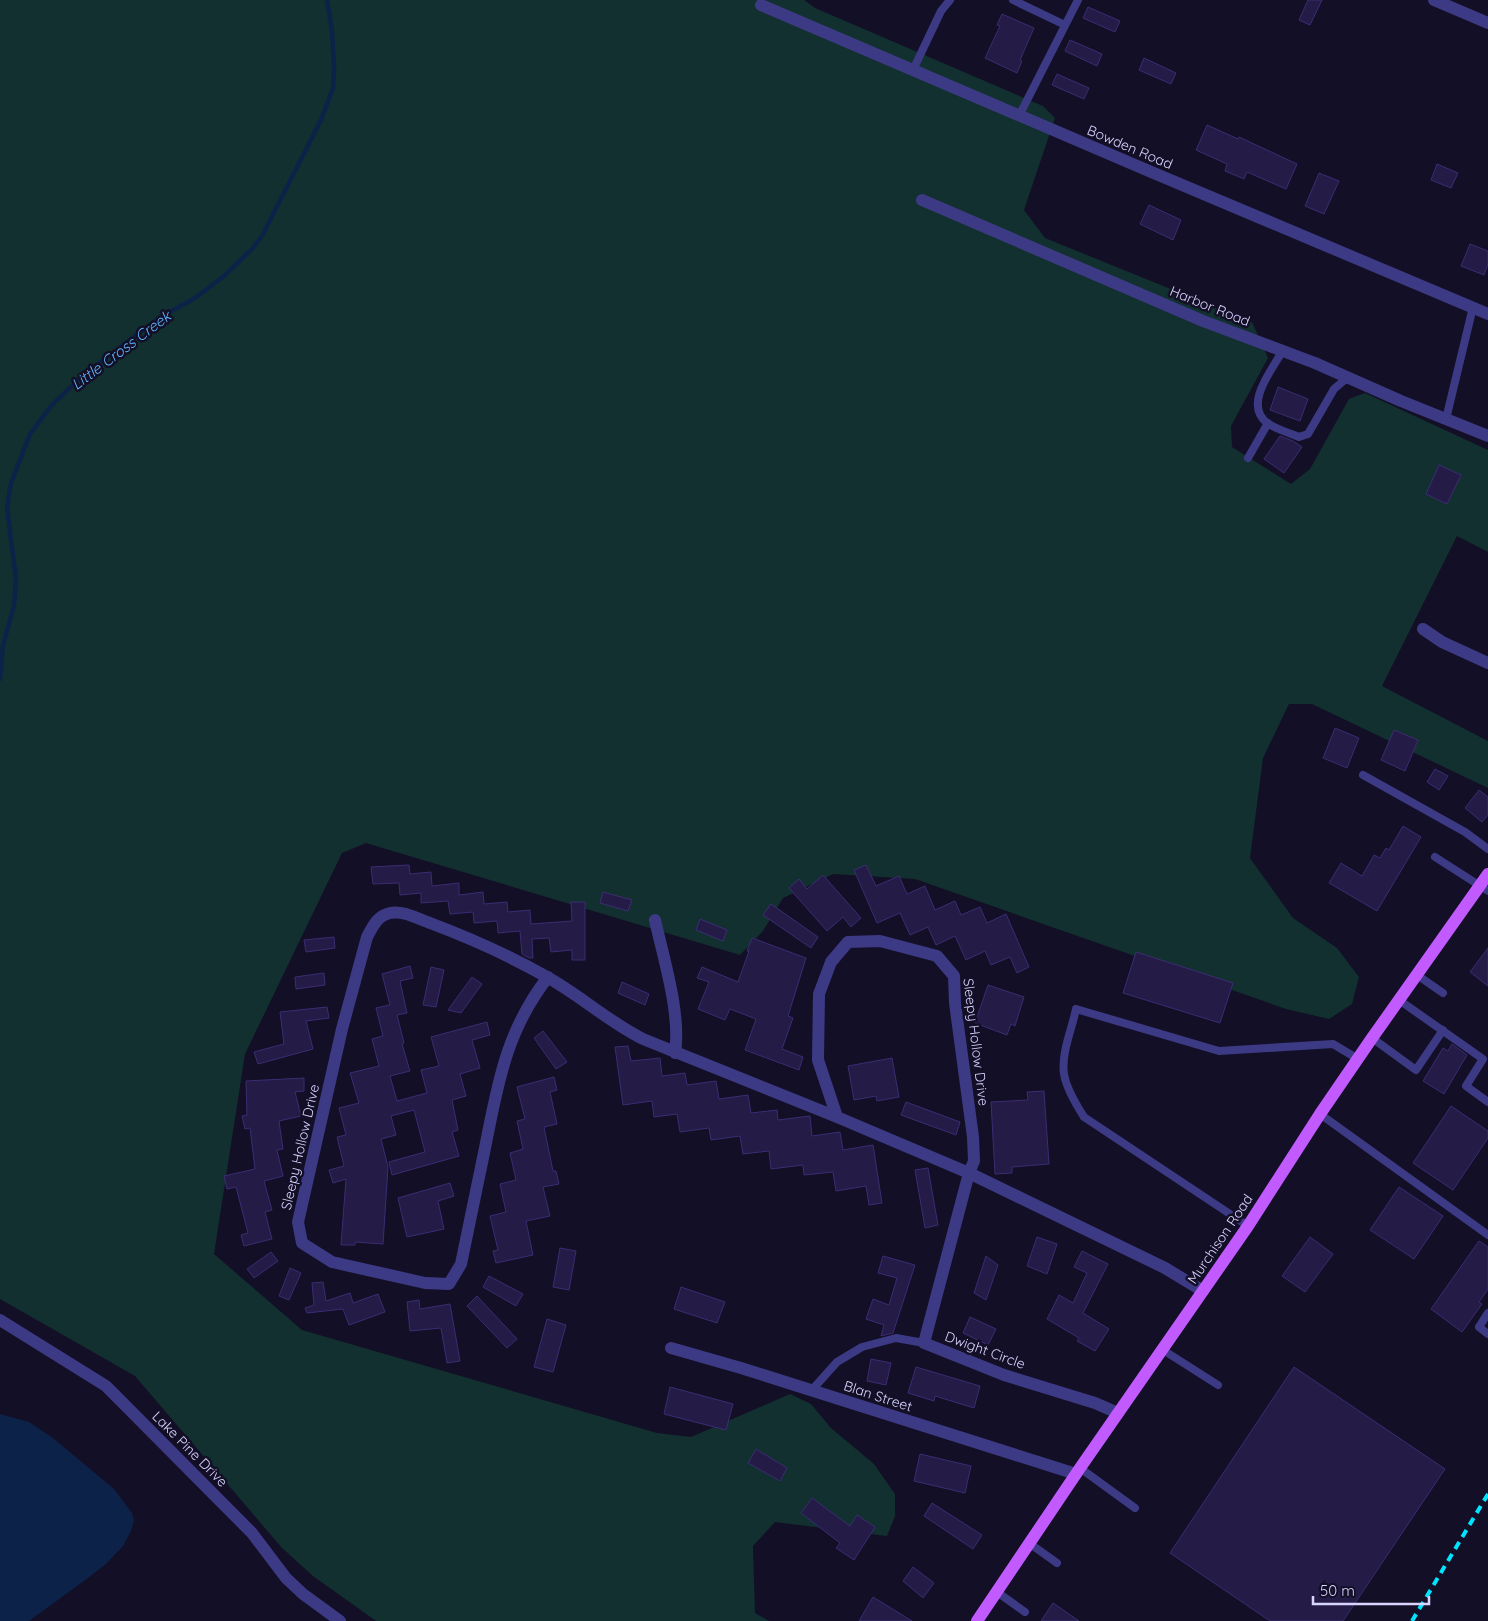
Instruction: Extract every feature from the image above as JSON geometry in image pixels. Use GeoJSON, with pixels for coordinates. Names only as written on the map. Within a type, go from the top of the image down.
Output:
{"type":"FeatureCollection","features":[{"type":"Feature","properties":{"kind":"main road","name":"Murchison Road"},"geometry":{"type":"LineString","coordinates":[[977,1621],[1078,1471],[1204,1291],[1372,1038],[1417,975],[1484,888],[1488,874]]}},
{"type":"Feature","properties":{"kind":"street"},"geometry":{"type":"LineString","coordinates":[[1434,0],[1488,23]]}},
{"type":"Feature","properties":{"kind":"street","name":"Bowden Road"},"geometry":{"type":"LineString","coordinates":[[761,5],[1488,314]]}},
{"type":"Feature","properties":{"kind":"street","name":"Harbor Road"},"geometry":{"type":"LineString","coordinates":[[922,200],[1203,321],[1283,350],[1488,436]]}},
{"type":"Feature","properties":{"kind":"street"},"geometry":{"type":"LineString","coordinates":[[1423,629],[1442,642],[1488,663]]}},
{"type":"Feature","properties":{"kind":"street","name":"Sleepy Hollow Drive"},"geometry":{"type":"LineString","coordinates":[[548,977],[530,1001],[518,1025],[500,1073],[461,1264],[448,1284],[425,1283],[332,1262],[302,1243],[298,1222],[342,1030],[367,936],[374,923],[381,917],[391,913],[403,914],[460,934],[548,977],[620,1028],[675,1053],[837,1117],[969,1173],[1165,1268],[1204,1291]]}},
{"type":"Feature","properties":{"kind":"street"},"geometry":{"type":"LineString","coordinates":[[655,920],[675,1013],[677,1039],[675,1053]]}},
{"type":"Feature","properties":{"kind":"street","name":"Sleepy Hollow Drive"},"geometry":{"type":"LineString","coordinates":[[837,1117],[818,1060],[820,994],[831,962],[848,942],[880,941],[937,956],[954,976],[955,1003],[973,1137],[974,1162],[969,1173]]}},
{"type":"Feature","properties":{"kind":"street","name":"Dwight Circle"},"geometry":{"type":"LineString","coordinates":[[969,1173],[924,1343],[1004,1375],[1095,1403],[1118,1413]]}},
{"type":"Feature","properties":{"kind":"street","name":"Lake Pine Drive"},"geometry":{"type":"LineString","coordinates":[[0,1320],[106,1386],[252,1533],[286,1578],[303,1594],[340,1621]]}},
{"type":"Feature","properties":{"kind":"street","name":"Blan Street"},"geometry":{"type":"LineString","coordinates":[[671,1348],[1078,1471]]}},
{"type":"Feature","properties":{"kind":"lane"},"geometry":{"type":"LineString","coordinates":[[913,70],[941,11],[950,0]]}},
{"type":"Feature","properties":{"kind":"lane"},"geometry":{"type":"LineString","coordinates":[[1013,0],[1065,25]]}},
{"type":"Feature","properties":{"kind":"lane"},"geometry":{"type":"LineString","coordinates":[[1019,116],[1078,0]]}},
{"type":"Feature","properties":{"kind":"lane"},"geometry":{"type":"LineString","coordinates":[[1446,419],[1473,307]]}},
{"type":"Feature","properties":{"kind":"lane"},"geometry":{"type":"LineString","coordinates":[[1283,350],[1259,394],[1257,403],[1259,414],[1268,423],[1299,437],[1303,437],[1311,429],[1334,389],[1347,378]]}},
{"type":"Feature","properties":{"kind":"lane"},"geometry":{"type":"LineString","coordinates":[[1248,458],[1268,423]]}},
{"type":"Feature","properties":{"kind":"lane"},"geometry":{"type":"LineString","coordinates":[[1363,774],[1465,832],[1488,849]]}},
{"type":"Feature","properties":{"kind":"lane"},"geometry":{"type":"LineString","coordinates":[[1435,857],[1484,888]]}},
{"type":"Feature","properties":{"kind":"lane"},"geometry":{"type":"LineString","coordinates":[[1417,975],[1443,993]]}},
{"type":"Feature","properties":{"kind":"lane"},"geometry":{"type":"LineString","coordinates":[[1399,1000],[1483,1059],[1466,1086],[1488,1102]]}},
{"type":"Feature","properties":{"kind":"lane"},"geometry":{"type":"LineString","coordinates":[[1248,1226],[1084,1117],[1077,1106],[1064,1075],[1066,1048],[1076,1009],[1219,1050],[1333,1044],[1358,1059]]}},
{"type":"Feature","properties":{"kind":"lane"},"geometry":{"type":"LineString","coordinates":[[1372,1038],[1416,1070],[1443,1030]]}},
{"type":"Feature","properties":{"kind":"lane"},"geometry":{"type":"LineString","coordinates":[[1320,1114],[1488,1235]]}},
{"type":"Feature","properties":{"kind":"lane"},"geometry":{"type":"LineString","coordinates":[[1488,1313],[1479,1327],[1488,1334]]}},
{"type":"Feature","properties":{"kind":"lane"},"geometry":{"type":"LineString","coordinates":[[811,1391],[837,1362],[862,1347],[896,1338],[924,1343]]}},
{"type":"Feature","properties":{"kind":"lane"},"geometry":{"type":"LineString","coordinates":[[1163,1350],[1218,1385]]}},
{"type":"Feature","properties":{"kind":"lane"},"geometry":{"type":"LineString","coordinates":[[1078,1471],[1135,1508]]}},
{"type":"Feature","properties":{"kind":"lane"},"geometry":{"type":"LineString","coordinates":[[1029,1543],[1057,1563]]}},
{"type":"Feature","properties":{"kind":"lane"},"geometry":{"type":"LineString","coordinates":[[997,1592],[1025,1612]]}},
{"type":"Feature","properties":{"kind":"green space"},"geometry":{"type":"Polygon","coordinates":[[[0,0],[804,0],[815,8],[1043,106],[1055,118],[1024,210],[1045,238],[1252,322],[1268,358],[1231,426],[1232,447],[1291,484],[1310,469],[1349,399],[1365,393],[1488,450],[1488,552],[1457,536],[1382,686],[1488,741],[1488,788],[1312,704],[1289,704],[1263,758],[1250,858],[1293,918],[1337,948],[1359,977],[1352,1004],[1329,1019],[1286,1009],[915,879],[833,874],[783,898],[763,931],[740,955],[366,843],[342,853],[245,1054],[214,1254],[302,1330],[657,1433],[691,1437],[790,1394],[811,1404],[831,1428],[874,1464],[895,1494],[895,1516],[887,1536],[775,1522],[753,1546],[755,1613],[769,1621],[376,1621],[313,1576],[282,1548],[135,1376],[0,1299],[0,0]]]}},
{"type":"Feature","properties":{"kind":"water"},"geometry":{"type":"Polygon","coordinates":[[[0,1414],[29,1422],[53,1438],[114,1489],[132,1513],[134,1521],[123,1546],[106,1564],[29,1621],[0,1621],[0,1414]]]}},
{"type":"Feature","properties":{"kind":"building"},"geometry":{"type":"Polygon","coordinates":[[[1308,0],[1322,0],[1310,25],[1299,20],[1308,0]]]}},
{"type":"Feature","properties":{"kind":"building"},"geometry":{"type":"Polygon","coordinates":[[[1088,7],[1120,21],[1115,32],[1083,18],[1088,7]]]}},
{"type":"Feature","properties":{"kind":"building"},"geometry":{"type":"Polygon","coordinates":[[[1002,14],[1034,28],[1020,60],[1022,61],[1017,73],[985,58],[1000,26],[997,25],[1002,14]]]}},
{"type":"Feature","properties":{"kind":"building"},"geometry":{"type":"Polygon","coordinates":[[[1070,40],[1102,54],[1097,66],[1065,51],[1070,40]]]}},
{"type":"Feature","properties":{"kind":"building"},"geometry":{"type":"Polygon","coordinates":[[[1144,58],[1176,73],[1171,84],[1139,70],[1144,58]]]}},
{"type":"Feature","properties":{"kind":"building"},"geometry":{"type":"Polygon","coordinates":[[[1057,74],[1089,88],[1084,99],[1052,85],[1057,74]]]}},
{"type":"Feature","properties":{"kind":"building"},"geometry":{"type":"Polygon","coordinates":[[[1207,125],[1238,139],[1239,137],[1297,164],[1286,189],[1247,172],[1244,179],[1225,171],[1227,164],[1196,150],[1207,125]]]}},
{"type":"Feature","properties":{"kind":"building"},"geometry":{"type":"Polygon","coordinates":[[[1437,164],[1458,173],[1451,188],[1431,180],[1437,164]]]}},
{"type":"Feature","properties":{"kind":"building"},"geometry":{"type":"Polygon","coordinates":[[[1319,173],[1339,181],[1324,214],[1305,206],[1319,173]]]}},
{"type":"Feature","properties":{"kind":"building"},"geometry":{"type":"Polygon","coordinates":[[[1149,205],[1181,220],[1173,240],[1140,224],[1149,205]]]}},
{"type":"Feature","properties":{"kind":"building"},"geometry":{"type":"Polygon","coordinates":[[[1470,244],[1488,251],[1488,264],[1484,275],[1461,266],[1470,244]]]}},
{"type":"Feature","properties":{"kind":"building"},"geometry":{"type":"Polygon","coordinates":[[[1278,387],[1308,399],[1300,421],[1270,410],[1278,387]]]}},
{"type":"Feature","properties":{"kind":"building"},"geometry":{"type":"Polygon","coordinates":[[[1280,436],[1302,447],[1284,473],[1264,459],[1280,436]]]}},
{"type":"Feature","properties":{"kind":"building"},"geometry":{"type":"Polygon","coordinates":[[[1439,465],[1461,475],[1447,504],[1426,494],[1439,465]]]}},
{"type":"Feature","properties":{"kind":"building"},"geometry":{"type":"Polygon","coordinates":[[[1335,728],[1359,738],[1347,768],[1323,758],[1335,728]]]}},
{"type":"Feature","properties":{"kind":"building"},"geometry":{"type":"Polygon","coordinates":[[[1394,730],[1418,740],[1405,771],[1381,760],[1394,730]]]}},
{"type":"Feature","properties":{"kind":"building"},"geometry":{"type":"Polygon","coordinates":[[[1435,769],[1448,776],[1439,790],[1427,782],[1435,769]]]}},
{"type":"Feature","properties":{"kind":"building"},"geometry":{"type":"Polygon","coordinates":[[[1479,790],[1488,797],[1488,815],[1482,822],[1465,808],[1479,790]]]}},
{"type":"Feature","properties":{"kind":"building"},"geometry":{"type":"Polygon","coordinates":[[[1403,826],[1421,837],[1377,911],[1329,883],[1341,863],[1362,876],[1374,855],[1380,858],[1386,848],[1389,850],[1403,826]]]}},
{"type":"Feature","properties":{"kind":"building"},"geometry":{"type":"Polygon","coordinates":[[[409,865],[410,874],[431,872],[432,886],[459,883],[459,895],[483,892],[484,904],[507,902],[508,912],[530,910],[531,924],[572,921],[571,902],[585,902],[585,960],[572,960],[572,950],[551,952],[549,938],[532,939],[533,958],[529,958],[522,954],[520,931],[498,933],[497,921],[474,923],[473,912],[450,914],[448,901],[421,903],[421,893],[400,895],[399,883],[373,884],[371,867],[409,865]]]}},
{"type":"Feature","properties":{"kind":"building"},"geometry":{"type":"Polygon","coordinates":[[[866,865],[876,886],[899,876],[907,894],[925,886],[935,910],[955,901],[961,915],[980,907],[987,923],[1006,914],[1029,967],[1017,973],[1010,957],[991,965],[985,951],[966,960],[955,936],[936,945],[928,927],[910,935],[900,913],[877,923],[854,870],[866,865]]]}},
{"type":"Feature","properties":{"kind":"building"},"geometry":{"type":"Polygon","coordinates":[[[823,875],[861,918],[851,927],[843,917],[827,931],[789,888],[799,879],[807,889],[823,875]]]}},
{"type":"Feature","properties":{"kind":"building"},"geometry":{"type":"Polygon","coordinates":[[[603,892],[632,900],[628,911],[600,903],[603,892]]]}},
{"type":"Feature","properties":{"kind":"building"},"geometry":{"type":"Polygon","coordinates":[[[771,904],[818,937],[811,948],[763,915],[771,904]]]}},
{"type":"Feature","properties":{"kind":"building"},"geometry":{"type":"Polygon","coordinates":[[[700,919],[727,930],[723,941],[696,930],[700,919]]]}},
{"type":"Feature","properties":{"kind":"building"},"geometry":{"type":"Polygon","coordinates":[[[334,937],[335,948],[306,952],[304,940],[334,937]]]}},
{"type":"Feature","properties":{"kind":"building"},"geometry":{"type":"Polygon","coordinates":[[[752,938],[806,958],[788,1016],[793,1018],[782,1049],[803,1057],[799,1070],[745,1050],[756,1019],[730,1009],[725,1020],[698,1009],[709,982],[697,978],[702,967],[738,982],[752,938]]]}},
{"type":"Feature","properties":{"kind":"building"},"geometry":{"type":"Polygon","coordinates":[[[1488,948],[1488,986],[1470,972],[1488,948]]]}},
{"type":"Feature","properties":{"kind":"building"},"geometry":{"type":"Polygon","coordinates":[[[1136,952],[1233,983],[1220,1023],[1123,993],[1136,952]]]}},
{"type":"Feature","properties":{"kind":"building"},"geometry":{"type":"Polygon","coordinates":[[[410,966],[413,978],[400,981],[407,1013],[397,1015],[404,1043],[402,1044],[410,1071],[390,1076],[397,1101],[427,1093],[421,1070],[439,1066],[431,1037],[487,1022],[490,1035],[472,1040],[480,1068],[460,1074],[466,1096],[452,1100],[458,1130],[452,1132],[459,1156],[392,1175],[389,1162],[425,1152],[414,1110],[391,1116],[396,1135],[381,1139],[388,1167],[383,1244],[355,1242],[355,1245],[341,1245],[346,1179],[333,1183],[329,1170],[344,1166],[337,1137],[346,1135],[339,1108],[359,1103],[350,1073],[379,1066],[372,1039],[383,1036],[376,1008],[390,1005],[382,974],[410,966]]]}},
{"type":"Feature","properties":{"kind":"building"},"geometry":{"type":"Polygon","coordinates":[[[431,967],[444,970],[436,1007],[423,1005],[431,967]]]}},
{"type":"Feature","properties":{"kind":"building"},"geometry":{"type":"Polygon","coordinates":[[[324,973],[325,985],[296,989],[295,977],[324,973]]]}},
{"type":"Feature","properties":{"kind":"building"},"geometry":{"type":"Polygon","coordinates":[[[472,977],[482,984],[461,1013],[448,1010],[472,977]]]}},
{"type":"Feature","properties":{"kind":"building"},"geometry":{"type":"Polygon","coordinates":[[[622,982],[649,994],[645,1005],[618,993],[622,982]]]}},
{"type":"Feature","properties":{"kind":"building"},"geometry":{"type":"Polygon","coordinates":[[[988,985],[1024,997],[1015,1026],[1011,1024],[1007,1035],[975,1023],[988,985]]]}},
{"type":"Feature","properties":{"kind":"building"},"geometry":{"type":"Polygon","coordinates":[[[327,1007],[329,1018],[306,1021],[313,1049],[258,1064],[254,1052],[284,1044],[280,1012],[327,1007]]]}},
{"type":"Feature","properties":{"kind":"building"},"geometry":{"type":"Polygon","coordinates":[[[543,1031],[567,1062],[556,1069],[534,1038],[543,1031]]]}},
{"type":"Feature","properties":{"kind":"building"},"geometry":{"type":"Polygon","coordinates":[[[1452,1044],[1467,1055],[1444,1094],[1423,1081],[1443,1048],[1448,1051],[1452,1044]]]}},
{"type":"Feature","properties":{"kind":"building"},"geometry":{"type":"Polygon","coordinates":[[[628,1046],[631,1061],[660,1058],[662,1076],[685,1073],[687,1085],[716,1081],[719,1099],[748,1095],[751,1113],[777,1110],[778,1120],[810,1116],[812,1136],[840,1132],[843,1150],[873,1145],[882,1203],[869,1205],[866,1186],[836,1191],[833,1172],[804,1175],[803,1165],[771,1169],[769,1151],[743,1154],[740,1136],[711,1140],[709,1128],[680,1132],[677,1114],[654,1117],[652,1101],[623,1105],[615,1047],[628,1046]]]}},
{"type":"Feature","properties":{"kind":"building"},"geometry":{"type":"Polygon","coordinates":[[[892,1058],[899,1097],[877,1101],[876,1096],[854,1100],[848,1066],[892,1058]]]}},
{"type":"Feature","properties":{"kind":"building"},"geometry":{"type":"Polygon","coordinates":[[[554,1077],[557,1090],[550,1092],[557,1124],[544,1127],[553,1171],[556,1171],[559,1184],[543,1187],[550,1216],[526,1221],[533,1255],[496,1263],[493,1251],[498,1250],[490,1216],[506,1212],[500,1184],[516,1180],[510,1153],[523,1149],[517,1121],[525,1119],[517,1087],[554,1077]]]}},
{"type":"Feature","properties":{"kind":"building"},"geometry":{"type":"Polygon","coordinates":[[[304,1078],[304,1091],[295,1092],[301,1116],[279,1121],[283,1149],[277,1150],[283,1176],[264,1181],[272,1210],[265,1212],[272,1239],[244,1246],[241,1235],[248,1233],[236,1187],[227,1189],[224,1176],[255,1169],[250,1128],[245,1129],[242,1116],[247,1115],[246,1081],[304,1078]]]}},
{"type":"Feature","properties":{"kind":"building"},"geometry":{"type":"Polygon","coordinates":[[[1044,1091],[1049,1164],[1012,1167],[1012,1173],[995,1174],[991,1102],[1028,1100],[1027,1092],[1044,1091]]]}},
{"type":"Feature","properties":{"kind":"building"},"geometry":{"type":"Polygon","coordinates":[[[906,1102],[960,1122],[956,1135],[901,1115],[906,1102]]]}},
{"type":"Feature","properties":{"kind":"building"},"geometry":{"type":"Polygon","coordinates":[[[1451,1106],[1488,1131],[1488,1138],[1453,1190],[1413,1163],[1451,1106]]]}},
{"type":"Feature","properties":{"kind":"building"},"geometry":{"type":"Polygon","coordinates":[[[928,1168],[938,1225],[925,1228],[915,1170],[928,1168]]]}},
{"type":"Feature","properties":{"kind":"building"},"geometry":{"type":"Polygon","coordinates":[[[450,1183],[454,1196],[438,1201],[444,1229],[407,1237],[398,1198],[450,1183]]]}},
{"type":"Feature","properties":{"kind":"building"},"geometry":{"type":"Polygon","coordinates":[[[1399,1187],[1443,1216],[1414,1259],[1370,1230],[1399,1187]]]}},
{"type":"Feature","properties":{"kind":"building"},"geometry":{"type":"Polygon","coordinates":[[[1037,1237],[1057,1244],[1047,1274],[1027,1266],[1037,1237]]]}},
{"type":"Feature","properties":{"kind":"building"},"geometry":{"type":"Polygon","coordinates":[[[1310,1237],[1333,1254],[1305,1292],[1282,1276],[1310,1237]]]}},
{"type":"Feature","properties":{"kind":"building"},"geometry":{"type":"Polygon","coordinates":[[[1479,1241],[1488,1247],[1488,1289],[1479,1302],[1482,1304],[1462,1332],[1431,1309],[1479,1241]]]}},
{"type":"Feature","properties":{"kind":"building"},"geometry":{"type":"Polygon","coordinates":[[[560,1248],[576,1251],[569,1290],[553,1287],[560,1248]]]}},
{"type":"Feature","properties":{"kind":"building"},"geometry":{"type":"Polygon","coordinates":[[[1082,1251],[1108,1264],[1083,1313],[1109,1329],[1095,1351],[1077,1341],[1079,1338],[1047,1319],[1059,1295],[1073,1303],[1087,1273],[1074,1267],[1082,1251]]]}},
{"type":"Feature","properties":{"kind":"building"},"geometry":{"type":"Polygon","coordinates":[[[271,1252],[278,1261],[254,1278],[247,1269],[271,1252]]]}},
{"type":"Feature","properties":{"kind":"building"},"geometry":{"type":"Polygon","coordinates":[[[883,1256],[915,1265],[893,1333],[881,1336],[884,1325],[866,1319],[873,1299],[889,1305],[897,1278],[878,1273],[883,1256]]]}},
{"type":"Feature","properties":{"kind":"building"},"geometry":{"type":"Polygon","coordinates":[[[986,1256],[998,1265],[986,1300],[974,1293],[986,1256]]]}},
{"type":"Feature","properties":{"kind":"building"},"geometry":{"type":"Polygon","coordinates":[[[290,1268],[301,1273],[289,1300],[279,1296],[290,1268]]]}},
{"type":"Feature","properties":{"kind":"building"},"geometry":{"type":"Polygon","coordinates":[[[489,1276],[523,1294],[516,1306],[483,1287],[489,1276]]]}},
{"type":"Feature","properties":{"kind":"building"},"geometry":{"type":"Polygon","coordinates":[[[323,1282],[326,1301],[350,1293],[353,1303],[378,1294],[385,1312],[349,1325],[343,1309],[307,1313],[305,1308],[314,1305],[312,1283],[323,1282]]]}},
{"type":"Feature","properties":{"kind":"building"},"geometry":{"type":"Polygon","coordinates":[[[681,1287],[725,1302],[717,1323],[674,1309],[681,1287]]]}},
{"type":"Feature","properties":{"kind":"building"},"geometry":{"type":"Polygon","coordinates":[[[477,1296],[517,1339],[507,1348],[467,1306],[477,1296]]]}},
{"type":"Feature","properties":{"kind":"building"},"geometry":{"type":"Polygon","coordinates":[[[419,1300],[420,1309],[450,1304],[460,1361],[447,1363],[441,1328],[410,1331],[407,1302],[419,1300]]]}},
{"type":"Feature","properties":{"kind":"building"},"geometry":{"type":"Polygon","coordinates":[[[970,1317],[996,1329],[988,1345],[963,1333],[970,1317]]]}},
{"type":"Feature","properties":{"kind":"building"},"geometry":{"type":"Polygon","coordinates":[[[547,1319],[566,1325],[553,1372],[534,1367],[547,1319]]]}},
{"type":"Feature","properties":{"kind":"building"},"geometry":{"type":"Polygon","coordinates":[[[871,1359],[891,1363],[886,1385],[867,1381],[871,1359]]]}},
{"type":"Feature","properties":{"kind":"building"},"geometry":{"type":"Polygon","coordinates":[[[916,1367],[980,1386],[974,1408],[935,1396],[934,1401],[908,1393],[916,1367]]]}},
{"type":"Feature","properties":{"kind":"building"},"geometry":{"type":"Polygon","coordinates":[[[1294,1367],[1445,1469],[1343,1621],[1270,1621],[1170,1553],[1294,1367]]]}},
{"type":"Feature","properties":{"kind":"building"},"geometry":{"type":"Polygon","coordinates":[[[670,1387],[733,1404],[726,1430],[664,1414],[670,1387]]]}},
{"type":"Feature","properties":{"kind":"building"},"geometry":{"type":"Polygon","coordinates":[[[756,1449],[787,1468],[780,1481],[748,1463],[756,1449]]]}},
{"type":"Feature","properties":{"kind":"building"},"geometry":{"type":"Polygon","coordinates":[[[920,1454],[971,1466],[965,1493],[914,1481],[920,1454]]]}},
{"type":"Feature","properties":{"kind":"building"},"geometry":{"type":"Polygon","coordinates":[[[812,1498],[850,1526],[857,1515],[875,1527],[854,1560],[836,1548],[840,1543],[801,1513],[812,1498]]]}},
{"type":"Feature","properties":{"kind":"building"},"geometry":{"type":"Polygon","coordinates":[[[932,1503],[982,1535],[973,1549],[924,1516],[932,1503]]]}},
{"type":"Feature","properties":{"kind":"building"},"geometry":{"type":"Polygon","coordinates":[[[913,1567],[934,1583],[923,1598],[903,1581],[913,1567]]]}},
{"type":"Feature","properties":{"kind":"building"},"geometry":{"type":"Polygon","coordinates":[[[873,1597],[912,1621],[859,1621],[873,1597]]]}},
{"type":"Feature","properties":{"kind":"building"},"geometry":{"type":"Polygon","coordinates":[[[1053,1603],[1079,1621],[1041,1621],[1053,1603]]]}},
{"type":"Feature","properties":{"kind":"waterway","name":"Little Cross Creek"},"geometry":{"type":"LineString","coordinates":[[0,679],[3,645],[14,606],[16,579],[7,508],[11,483],[30,434],[51,406],[82,376],[159,318],[195,298],[224,276],[252,249],[262,236],[321,120],[333,88],[332,30],[327,0]]}},
{"type":"Feature","properties":{"kind":"railway"},"geometry":{"type":"LineString","coordinates":[[1412,1621],[1488,1494]]}}]}
